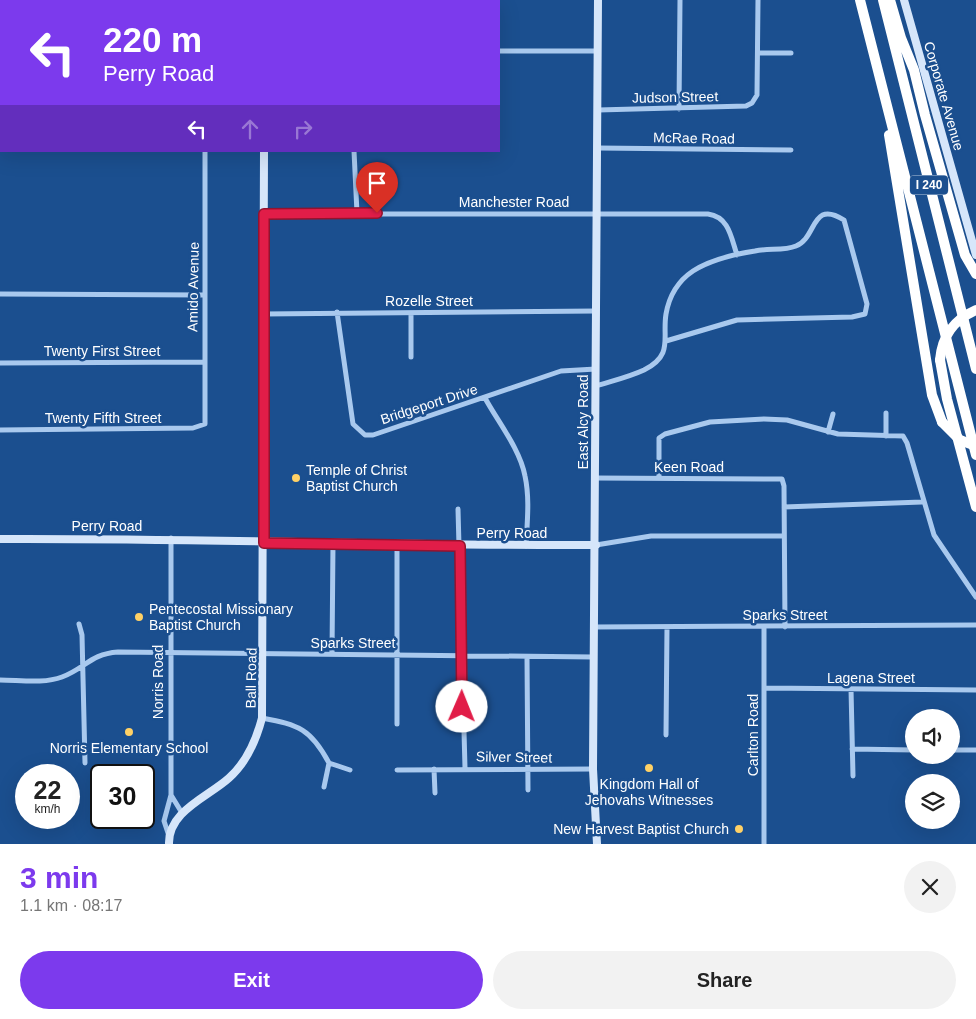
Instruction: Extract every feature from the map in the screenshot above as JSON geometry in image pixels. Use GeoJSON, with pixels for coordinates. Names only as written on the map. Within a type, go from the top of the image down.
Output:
{"type":"FeatureCollection","features":[{"type":"Feature","properties":{"kind":"highway","name":"I 240"},"geometry":{"type":"LineString","coordinates":[[860,0],[976,455]]}},
{"type":"Feature","properties":{"kind":"highway","name":"I 240"},"geometry":{"type":"LineString","coordinates":[[883,0],[976,369]]}},
{"type":"Feature","properties":{"kind":"highway"},"geometry":{"type":"LineString","coordinates":[[890,0],[901,38],[914,70],[965,256],[976,274]]}},
{"type":"Feature","properties":{"kind":"highway"},"geometry":{"type":"LineString","coordinates":[[889,112],[888,134],[934,403],[942,422],[960,440],[976,446]]}},
{"type":"Feature","properties":{"kind":"highway"},"geometry":{"type":"LineString","coordinates":[[976,310],[950,328],[944,338],[940,360],[947,399],[976,507]]}},
{"type":"Feature","properties":{"kind":"street","name":"East Alcy Road"},"geometry":{"type":"LineString","coordinates":[[597,844],[593,769],[593,657],[596,545],[598,0]]}},
{"type":"Feature","properties":{"kind":"street"},"geometry":{"type":"LineString","coordinates":[[679,109],[680,0]]}},
{"type":"Feature","properties":{"kind":"street"},"geometry":{"type":"LineString","coordinates":[[758,0],[758,53],[791,53]]}},
{"type":"Feature","properties":{"kind":"street","name":"Corporate Avenue"},"geometry":{"type":"LineString","coordinates":[[904,0],[976,255]]}},
{"type":"Feature","properties":{"kind":"street"},"geometry":{"type":"LineString","coordinates":[[500,51],[598,50]]}},
{"type":"Feature","properties":{"kind":"street","name":"Judson Street"},"geometry":{"type":"LineString","coordinates":[[598,110],[746,106],[752,103],[756,95],[758,53]]}},
{"type":"Feature","properties":{"kind":"street","name":"McRae Road"},"geometry":{"type":"LineString","coordinates":[[598,148],[791,150]]}},
{"type":"Feature","properties":{"kind":"street","name":"Amido Avenue"},"geometry":{"type":"LineString","coordinates":[[205,152],[203,362],[205,424]]}},
{"type":"Feature","properties":{"kind":"street","name":"Ball Road"},"geometry":{"type":"LineString","coordinates":[[182,813],[229,778],[246,759],[258,735],[262,718],[264,653],[264,152]]}},
{"type":"Feature","properties":{"kind":"street"},"geometry":{"type":"LineString","coordinates":[[354,152],[357,213]]}},
{"type":"Feature","properties":{"kind":"street","name":"Manchester Road"},"geometry":{"type":"LineString","coordinates":[[264,214],[718,215],[727,224],[737,255]]}},
{"type":"Feature","properties":{"kind":"street"},"geometry":{"type":"LineString","coordinates":[[596,386],[644,370],[663,352],[666,341],[665,316],[670,297],[679,283],[704,265],[754,251],[795,246],[803,242],[816,220],[825,214],[835,214],[844,220],[866,304],[865,314],[852,317],[737,320],[666,341]]}},
{"type":"Feature","properties":{"kind":"street"},"geometry":{"type":"LineString","coordinates":[[966,224],[976,221]]}},
{"type":"Feature","properties":{"kind":"street"},"geometry":{"type":"LineString","coordinates":[[0,294],[204,294]]}},
{"type":"Feature","properties":{"kind":"street","name":"Rozelle Street"},"geometry":{"type":"LineString","coordinates":[[263,314],[596,311]]}},
{"type":"Feature","properties":{"kind":"street","name":"Bridgeport Drive"},"geometry":{"type":"LineString","coordinates":[[337,312],[353,424],[357,430],[365,435],[373,435],[561,371],[596,369]]}},
{"type":"Feature","properties":{"kind":"street"},"geometry":{"type":"LineString","coordinates":[[411,313],[411,356]]}},
{"type":"Feature","properties":{"kind":"street","name":"Twenty First Street"},"geometry":{"type":"LineString","coordinates":[[0,363],[203,362]]}},
{"type":"Feature","properties":{"kind":"street"},"geometry":{"type":"LineString","coordinates":[[485,398],[520,461],[525,476],[527,495],[526,546]]}},
{"type":"Feature","properties":{"kind":"street"},"geometry":{"type":"LineString","coordinates":[[886,413],[886,436]]}},
{"type":"Feature","properties":{"kind":"street"},"geometry":{"type":"LineString","coordinates":[[828,432],[833,414]]}},
{"type":"Feature","properties":{"kind":"street"},"geometry":{"type":"LineString","coordinates":[[659,478],[659,438],[665,434],[710,422],[764,419],[787,420],[828,432],[902,436],[907,443],[922,502],[934,535],[976,597]]}},
{"type":"Feature","properties":{"kind":"street","name":"Twenty Fifth Street"},"geometry":{"type":"LineString","coordinates":[[0,430],[193,428],[205,424]]}},
{"type":"Feature","properties":{"kind":"street","name":"Keen Road"},"geometry":{"type":"LineString","coordinates":[[595,478],[782,479],[784,506]]}},
{"type":"Feature","properties":{"kind":"street"},"geometry":{"type":"LineString","coordinates":[[785,627],[784,506],[922,502]]}},
{"type":"Feature","properties":{"kind":"street"},"geometry":{"type":"LineString","coordinates":[[458,509],[465,768]]}},
{"type":"Feature","properties":{"kind":"street","name":"Perry Road"},"geometry":{"type":"LineString","coordinates":[[0,539],[171,538],[264,543],[526,546],[596,545],[651,536],[784,536]]}},
{"type":"Feature","properties":{"kind":"street","name":"Norris Road"},"geometry":{"type":"LineString","coordinates":[[169,840],[164,821],[171,795],[171,538]]}},
{"type":"Feature","properties":{"kind":"street"},"geometry":{"type":"LineString","coordinates":[[332,654],[333,543]]}},
{"type":"Feature","properties":{"kind":"street"},"geometry":{"type":"LineString","coordinates":[[397,544],[397,724]]}},
{"type":"Feature","properties":{"kind":"street"},"geometry":{"type":"LineString","coordinates":[[79,624],[82,636],[84,763]]}},
{"type":"Feature","properties":{"kind":"street","name":"Sparks Street"},"geometry":{"type":"LineString","coordinates":[[594,627],[976,625]]}},
{"type":"Feature","properties":{"kind":"street","name":"Carlton Road"},"geometry":{"type":"LineString","coordinates":[[764,627],[764,844]]}},
{"type":"Feature","properties":{"kind":"street"},"geometry":{"type":"LineString","coordinates":[[666,735],[667,628]]}},
{"type":"Feature","properties":{"kind":"street","name":"Sparks Street"},"geometry":{"type":"LineString","coordinates":[[0,680],[48,680],[60,678],[93,657],[104,653],[593,657]]}},
{"type":"Feature","properties":{"kind":"street"},"geometry":{"type":"LineString","coordinates":[[527,657],[526,769],[528,790]]}},
{"type":"Feature","properties":{"kind":"street","name":"Lagena Street"},"geometry":{"type":"LineString","coordinates":[[765,688],[976,690]]}},
{"type":"Feature","properties":{"kind":"street"},"geometry":{"type":"LineString","coordinates":[[851,689],[853,776]]}},
{"type":"Feature","properties":{"kind":"street"},"geometry":{"type":"LineString","coordinates":[[262,718],[295,725],[305,730],[314,738],[329,763],[350,770]]}},
{"type":"Feature","properties":{"kind":"street"},"geometry":{"type":"LineString","coordinates":[[852,749],[905,750]]}},
{"type":"Feature","properties":{"kind":"street"},"geometry":{"type":"LineString","coordinates":[[960,750],[976,750]]}},
{"type":"Feature","properties":{"kind":"street"},"geometry":{"type":"LineString","coordinates":[[324,787],[329,763]]}},
{"type":"Feature","properties":{"kind":"street","name":"Silver Street"},"geometry":{"type":"LineString","coordinates":[[397,770],[465,768],[593,769]]}},
{"type":"Feature","properties":{"kind":"street"},"geometry":{"type":"LineString","coordinates":[[434,769],[435,793]]}},
{"type":"Feature","properties":{"kind":"street"},"geometry":{"type":"LineString","coordinates":[[171,795],[182,813]]}},
{"type":"Feature","properties":{"kind":"street","name":"Norris Road"},"geometry":{"type":"LineString","coordinates":[[169,840],[182,813]]}},
{"type":"Feature","properties":{"kind":"place","name":"Temple of Christ Baptist Church"},"geometry":{"type":"Point","coordinates":[296,478]}},
{"type":"Feature","properties":{"kind":"place","name":"Pentecostal Missionary Baptist Church"},"geometry":{"type":"Point","coordinates":[139,617]}},
{"type":"Feature","properties":{"kind":"place","name":"Norris Elementary School"},"geometry":{"type":"Point","coordinates":[129,732]}},
{"type":"Feature","properties":{"kind":"place","name":"Kingdom Hall of Jehovahs Witnesses"},"geometry":{"type":"Point","coordinates":[649,768]}},
{"type":"Feature","properties":{"kind":"place","name":"New Harvest Baptist Church"},"geometry":{"type":"Point","coordinates":[739,829]}},
{"type":"Feature","properties":{"kind":"route"},"geometry":{"type":"LineString","coordinates":[[377,213],[264,214],[264,543],[460,546],[462,707]]}}]}
